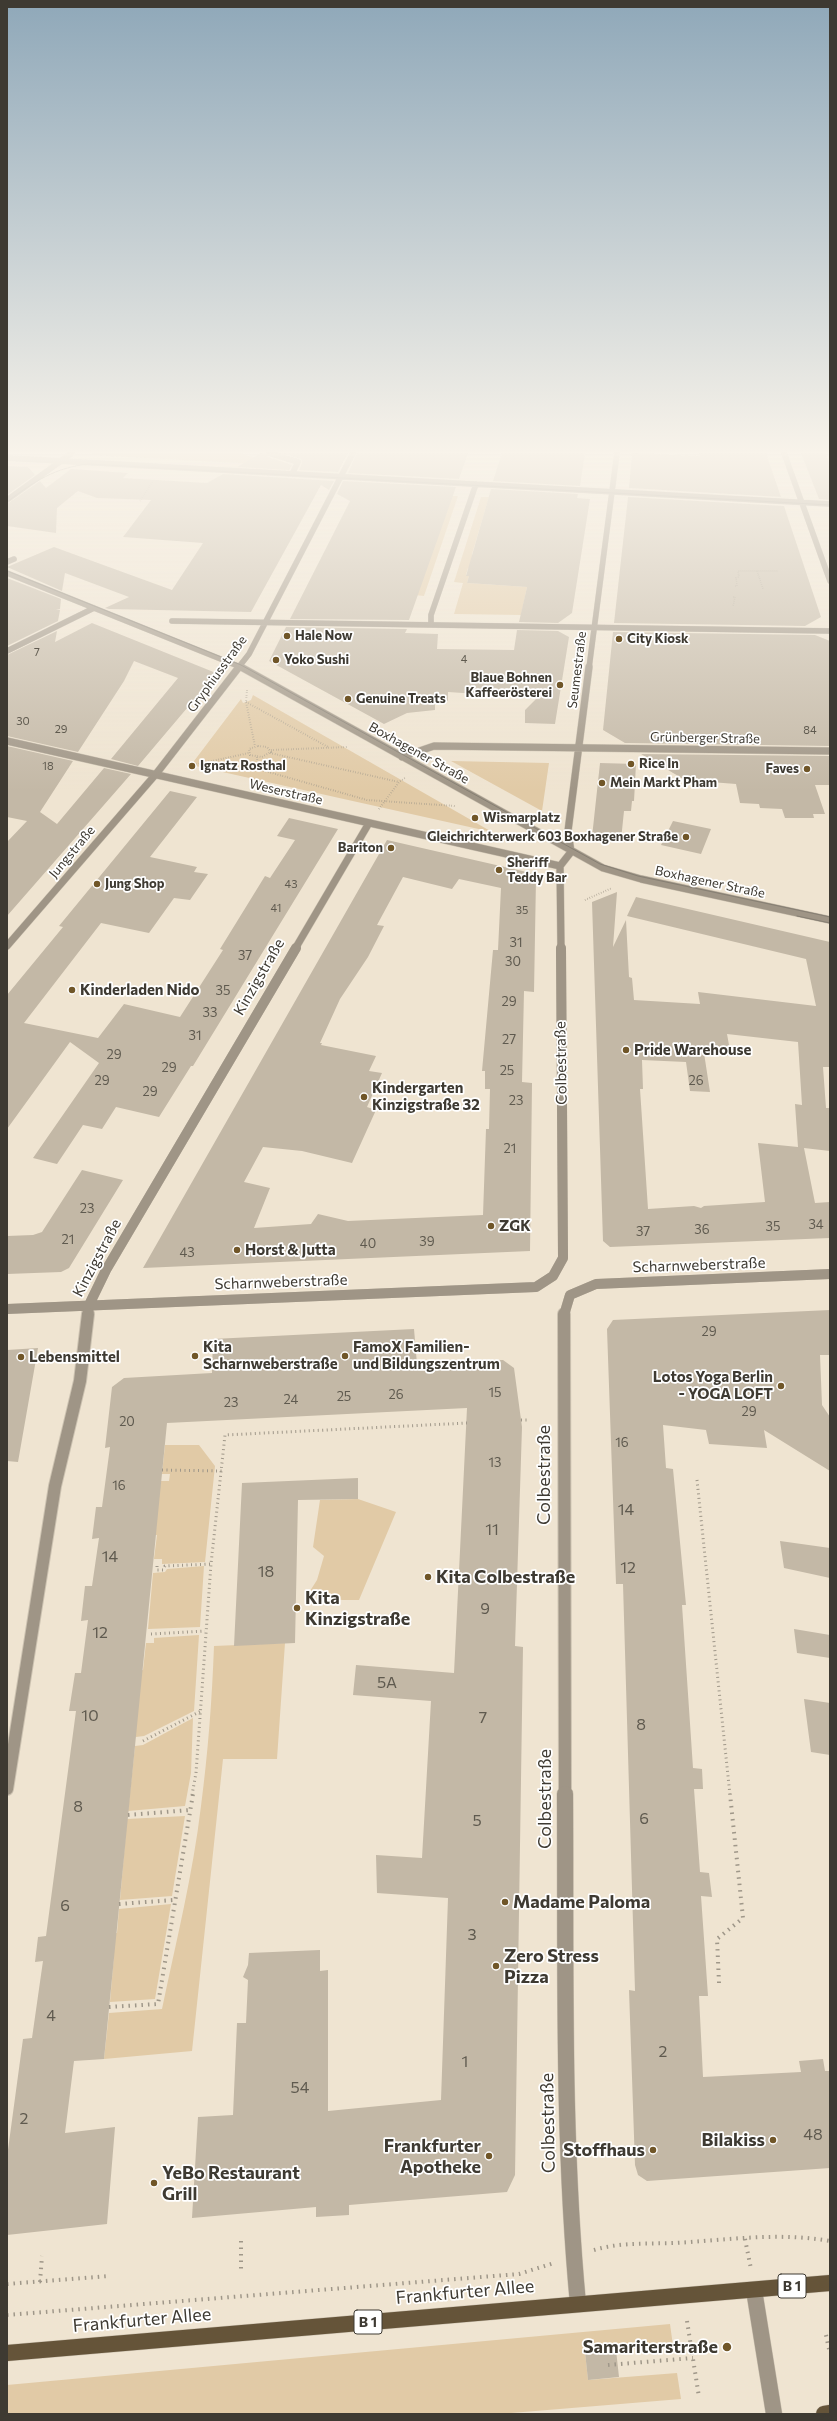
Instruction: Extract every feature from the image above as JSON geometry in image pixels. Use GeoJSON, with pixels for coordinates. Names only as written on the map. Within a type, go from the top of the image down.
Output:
{"type":"FeatureCollection","features":[{"type":"Feature","properties":{"kind":"main road","name":"Frankfurter Allee"},"geometry":{"type":"LineString","coordinates":[[7,2353],[830,2283]]}},
{"type":"Feature","properties":{"kind":"main road"},"geometry":{"type":"LineString","coordinates":[[824,2414],[830,2413]]}},
{"type":"Feature","properties":{"kind":"street","name":"Gryphiusstraße"},"geometry":{"type":"LineString","coordinates":[[156,774],[249,654],[294,566]]}},
{"type":"Feature","properties":{"kind":"street"},"geometry":{"type":"LineString","coordinates":[[431,625],[432,616],[449,566]]}},
{"type":"Feature","properties":{"kind":"street","name":"Seumestraße"},"geometry":{"type":"LineString","coordinates":[[579,748],[602,566]]}},
{"type":"Feature","properties":{"kind":"street"},"geometry":{"type":"LineString","coordinates":[[825,566],[830,581]]}},
{"type":"Feature","properties":{"kind":"street","name":"Boxhagener Straße"},"geometry":{"type":"LineString","coordinates":[[7,573],[239,666],[571,852],[603,868],[641,879],[830,920]]}},
{"type":"Feature","properties":{"kind":"street"},"geometry":{"type":"LineString","coordinates":[[7,650],[94,608]]}},
{"type":"Feature","properties":{"kind":"street"},"geometry":{"type":"LineString","coordinates":[[172,621],[830,631]]}},
{"type":"Feature","properties":{"kind":"street","name":"Weserstraße"},"geometry":{"type":"LineString","coordinates":[[7,741],[560,866]]}},
{"type":"Feature","properties":{"kind":"street"},"geometry":{"type":"LineString","coordinates":[[402,757],[434,746],[579,748],[568,834],[571,852],[560,866]]}},
{"type":"Feature","properties":{"kind":"street","name":"Grünberger Straße"},"geometry":{"type":"LineString","coordinates":[[579,748],[830,751]]}},
{"type":"Feature","properties":{"kind":"street","name":"Jungstraße"},"geometry":{"type":"LineString","coordinates":[[7,946],[156,774]]}},
{"type":"Feature","properties":{"kind":"street","name":"Kinzigstraße"},"geometry":{"type":"LineString","coordinates":[[7,1789],[55,1486],[80,1381],[89,1305],[106,1270],[369,823]]}},
{"type":"Feature","properties":{"kind":"street","name":"Colbestraße"},"geometry":{"type":"LineString","coordinates":[[553,1276],[563,1258],[560,866]]}},
{"type":"Feature","properties":{"kind":"street","name":"Scharnweberstraße"},"geometry":{"type":"LineString","coordinates":[[570,1295],[596,1284],[830,1274]]}},
{"type":"Feature","properties":{"kind":"street","name":"Scharnweberstraße"},"geometry":{"type":"LineString","coordinates":[[7,1309],[140,1302],[536,1287],[553,1276]]}},
{"type":"Feature","properties":{"kind":"street","name":"Colbestraße"},"geometry":{"type":"LineString","coordinates":[[570,1295],[563,1318],[567,2105],[570,2217],[578,2304]]}},
{"type":"Feature","properties":{"kind":"street"},"geometry":{"type":"LineString","coordinates":[[754,2290],[774,2414]]}},
{"type":"Feature","properties":{"kind":"path"},"geometry":{"type":"LineString","coordinates":[[735,586],[737,586],[736,578],[739,577],[738,570],[778,571]]}},
{"type":"Feature","properties":{"kind":"path"},"geometry":{"type":"LineString","coordinates":[[757,571],[763,589]]}},
{"type":"Feature","properties":{"kind":"path"},"geometry":{"type":"LineString","coordinates":[[733,597],[735,597],[733,606]]}},
{"type":"Feature","properties":{"kind":"path"},"geometry":{"type":"LineString","coordinates":[[247,687],[246,702],[255,746]]}},
{"type":"Feature","properties":{"kind":"path"},"geometry":{"type":"LineString","coordinates":[[246,702],[328,747]]}},
{"type":"Feature","properties":{"kind":"path"},"geometry":{"type":"LineString","coordinates":[[249,753],[249,749],[255,746],[265,746],[271,750],[354,747]]}},
{"type":"Feature","properties":{"kind":"path"},"geometry":{"type":"LineString","coordinates":[[187,767],[249,753],[257,757],[270,753],[399,782]]}},
{"type":"Feature","properties":{"kind":"path"},"geometry":{"type":"LineString","coordinates":[[257,757],[258,769],[367,800],[455,806]]}},
{"type":"Feature","properties":{"kind":"path"},"geometry":{"type":"LineString","coordinates":[[380,807],[399,782],[405,777]]}},
{"type":"Feature","properties":{"kind":"path"},"geometry":{"type":"LineString","coordinates":[[586,900],[615,888]]}},
{"type":"Feature","properties":{"kind":"path"},"geometry":{"type":"LineString","coordinates":[[521,1420],[527,1420]]}},
{"type":"Feature","properties":{"kind":"path"},"geometry":{"type":"LineString","coordinates":[[109,2007],[158,2004],[196,1774],[210,1564],[225,1435],[468,1423]]}},
{"type":"Feature","properties":{"kind":"path"},"geometry":{"type":"LineString","coordinates":[[162,1470],[222,1471]]}},
{"type":"Feature","properties":{"kind":"path"},"geometry":{"type":"LineString","coordinates":[[697,1480],[743,1918],[717,1939],[719,1983]]}},
{"type":"Feature","properties":{"kind":"path"},"geometry":{"type":"LineString","coordinates":[[158,1566],[157,1570],[163,1570],[165,1566],[210,1564]]}},
{"type":"Feature","properties":{"kind":"path"},"geometry":{"type":"LineString","coordinates":[[151,1634],[205,1631]]}},
{"type":"Feature","properties":{"kind":"path"},"geometry":{"type":"LineString","coordinates":[[143,1741],[201,1711]]}},
{"type":"Feature","properties":{"kind":"path"},"geometry":{"type":"LineString","coordinates":[[128,1815],[190,1810]]}},
{"type":"Feature","properties":{"kind":"path"},"geometry":{"type":"LineString","coordinates":[[119,1904],[175,1900]]}},
{"type":"Feature","properties":{"kind":"path"},"geometry":{"type":"LineString","coordinates":[[610,2244],[676,2243],[807,2236],[830,2241]]}},
{"type":"Feature","properties":{"kind":"path"},"geometry":{"type":"LineString","coordinates":[[745,2239],[754,2290]]}},
{"type":"Feature","properties":{"kind":"path"},"geometry":{"type":"LineString","coordinates":[[241,2241],[241,2270]]}},
{"type":"Feature","properties":{"kind":"path"},"geometry":{"type":"LineString","coordinates":[[40,2282],[42,2256]]}},
{"type":"Feature","properties":{"kind":"path"},"geometry":{"type":"LineString","coordinates":[[7,2315],[518,2274]]}},
{"type":"Feature","properties":{"kind":"path"},"geometry":{"type":"LineString","coordinates":[[7,2284],[109,2276]]}},
{"type":"Feature","properties":{"kind":"path"},"geometry":{"type":"LineString","coordinates":[[687,2321],[699,2397]]}},
{"type":"Feature","properties":{"kind":"path"},"geometry":{"type":"LineString","coordinates":[[826,2335],[830,2354]]}},
{"type":"Feature","properties":{"kind":"path"},"geometry":{"type":"LineString","coordinates":[[608,2365],[693,2358]]}},
{"type":"Feature","properties":{"kind":"shaded area"},"geometry":{"type":"Polygon","coordinates":[[[425,566],[434,566],[424,596],[414,595],[425,566]]]}},
{"type":"Feature","properties":{"kind":"shaded area"},"geometry":{"type":"Polygon","coordinates":[[[459,566],[472,566],[472,568],[468,568],[466,575],[469,576],[467,583],[527,587],[521,615],[454,614],[463,583],[454,582],[459,566]]]}},
{"type":"Feature","properties":{"kind":"shaded area"},"geometry":{"type":"Polygon","coordinates":[[[253,695],[492,832],[191,765],[241,699],[243,703],[251,700],[253,695]]]}},
{"type":"Feature","properties":{"kind":"shaded area","name":"Wismarplatz"},"geometry":{"type":"Polygon","coordinates":[[[451,761],[549,763],[542,811],[451,761]]]}},
{"type":"Feature","properties":{"kind":"shaded area"},"geometry":{"type":"Polygon","coordinates":[[[165,1445],[199,1445],[215,1466],[205,1562],[162,1564],[162,1559],[154,1559],[157,1535],[150,1535],[161,1481],[169,1481],[170,1474],[162,1474],[165,1445]]]}},
{"type":"Feature","properties":{"kind":"shaded area"},"geometry":{"type":"Polygon","coordinates":[[[358,1499],[396,1512],[359,1600],[320,1597],[310,1591],[317,1580],[324,1556],[313,1547],[320,1500],[358,1499]]]}},
{"type":"Feature","properties":{"kind":"shaded area"},"geometry":{"type":"Polygon","coordinates":[[[204,1566],[200,1627],[148,1629],[153,1573],[165,1572],[167,1569],[204,1566]]]}},
{"type":"Feature","properties":{"kind":"shaded area"},"geometry":{"type":"Polygon","coordinates":[[[199,1635],[194,1711],[144,1736],[136,1737],[136,1671],[143,1670],[146,1643],[154,1643],[154,1638],[199,1635]]]}},
{"type":"Feature","properties":{"kind":"shaded area"},"geometry":{"type":"Polygon","coordinates":[[[285,1643],[277,1759],[223,1759],[192,2051],[104,2059],[109,2013],[162,2009],[184,1908],[198,1831],[208,1746],[214,1646],[285,1643]]]}},
{"type":"Feature","properties":{"kind":"shaded area"},"geometry":{"type":"Polygon","coordinates":[[[193,1718],[191,1773],[185,1806],[128,1811],[135,1746],[143,1745],[193,1718]]]}},
{"type":"Feature","properties":{"kind":"shaded area"},"geometry":{"type":"Polygon","coordinates":[[[185,1816],[172,1896],[120,1900],[127,1819],[185,1816]]]}},
{"type":"Feature","properties":{"kind":"shaded area"},"geometry":{"type":"Polygon","coordinates":[[[171,1904],[155,1999],[110,2002],[114,1955],[110,1933],[117,1933],[119,1909],[171,1904]]]}},
{"type":"Feature","properties":{"kind":"shaded area"},"geometry":{"type":"Polygon","coordinates":[[[670,2324],[673,2346],[585,2352],[588,2380],[677,2373],[681,2399],[499,2414],[7,2414],[7,2385],[670,2324]]]}},
{"type":"Feature","properties":{"kind":"building"},"geometry":{"type":"Polygon","coordinates":[[[106,566],[172,590],[188,566],[276,566],[251,612],[109,609],[105,608],[129,597],[65,573],[62,591],[7,567],[106,566]]]}},
{"type":"Feature","properties":{"kind":"building"},"geometry":{"type":"Polygon","coordinates":[[[317,566],[428,566],[409,620],[290,619],[317,566]]]}},
{"type":"Feature","properties":{"kind":"building"},"geometry":{"type":"Polygon","coordinates":[[[469,566],[579,566],[572,613],[558,623],[519,622],[527,587],[467,583],[469,576],[466,576],[469,566]]]}},
{"type":"Feature","properties":{"kind":"building"},"geometry":{"type":"Polygon","coordinates":[[[620,566],[804,566],[821,617],[805,626],[614,623],[620,566]]]}},
{"type":"Feature","properties":{"kind":"building"},"geometry":{"type":"Polygon","coordinates":[[[7,578],[61,599],[60,609],[56,609],[60,610],[58,621],[7,646],[7,578]]]}},
{"type":"Feature","properties":{"kind":"building"},"geometry":{"type":"Polygon","coordinates":[[[92,623],[216,673],[206,689],[204,688],[138,766],[111,759],[178,678],[134,661],[124,681],[78,752],[7,736],[7,655],[57,631],[55,642],[92,623]]]}},
{"type":"Feature","properties":{"kind":"building"},"geometry":{"type":"Polygon","coordinates":[[[286,627],[407,629],[405,633],[438,634],[437,649],[514,650],[517,630],[558,631],[569,637],[555,724],[525,723],[525,710],[537,698],[448,692],[448,701],[435,701],[435,710],[407,713],[384,724],[269,661],[286,627]]]}},
{"type":"Feature","properties":{"kind":"building"},"geometry":{"type":"Polygon","coordinates":[[[613,632],[815,635],[830,641],[830,746],[625,743],[603,730],[613,632]]]}},
{"type":"Feature","properties":{"kind":"building"},"geometry":{"type":"Polygon","coordinates":[[[7,746],[73,761],[40,812],[57,824],[104,768],[131,774],[7,916],[7,842],[27,821],[7,817],[7,746]]]}},
{"type":"Feature","properties":{"kind":"building"},"geometry":{"type":"Polygon","coordinates":[[[641,754],[830,756],[830,785],[815,785],[825,814],[813,814],[814,818],[785,818],[782,809],[760,808],[759,804],[740,803],[736,784],[685,780],[641,754]]]}},
{"type":"Feature","properties":{"kind":"building"},"geometry":{"type":"Polygon","coordinates":[[[600,763],[636,764],[634,801],[632,801],[631,811],[624,811],[621,840],[592,837],[600,763]]]}},
{"type":"Feature","properties":{"kind":"building"},"geometry":{"type":"Polygon","coordinates":[[[170,791],[197,797],[150,857],[197,867],[194,872],[208,874],[190,900],[174,898],[149,933],[101,923],[24,1023],[98,1038],[124,1004],[180,1017],[223,950],[220,949],[265,876],[270,878],[295,840],[277,836],[289,818],[338,829],[193,1066],[191,1066],[159,1117],[116,1107],[102,1129],[83,1125],[57,1164],[33,1158],[99,1063],[70,1042],[7,1129],[7,995],[63,927],[59,926],[170,791]]]}},
{"type":"Feature","properties":{"kind":"building","name":"Gleichrichterwerk 603 Boxhagener Straße"},"geometry":{"type":"Polygon","coordinates":[[[673,821],[711,829],[701,854],[661,845],[673,821]]]}},
{"type":"Feature","properties":{"kind":"building"},"geometry":{"type":"Polygon","coordinates":[[[387,840],[531,873],[536,878],[534,992],[524,991],[522,1082],[532,1083],[530,1251],[143,1268],[387,840]],[[403,877],[377,925],[384,926],[368,957],[340,999],[320,1043],[322,1043],[321,1045],[376,1056],[369,1071],[382,1073],[367,1107],[376,1110],[352,1163],[302,1151],[263,1147],[244,1182],[270,1188],[254,1228],[311,1224],[318,1214],[348,1221],[483,1215],[486,1129],[489,1129],[490,1089],[485,1089],[485,1071],[482,1071],[493,950],[498,950],[501,888],[459,879],[452,889],[403,877]]]}},
{"type":"Feature","properties":{"kind":"building"},"geometry":{"type":"Polygon","coordinates":[[[617,892],[613,947],[626,920],[629,977],[632,978],[634,1000],[700,1004],[698,992],[816,1006],[806,959],[627,916],[636,897],[830,942],[830,1067],[823,1067],[826,1108],[830,1108],[830,1151],[804,1148],[815,1203],[830,1202],[830,1238],[610,1247],[603,1241],[592,902],[617,892]],[[727,1034],[731,1056],[704,1053],[710,1092],[690,1091],[686,1062],[642,1060],[643,1089],[640,1089],[648,1209],[694,1206],[701,1208],[704,1206],[765,1202],[758,1143],[798,1147],[795,1104],[802,1105],[798,1042],[727,1034]]]}},
{"type":"Feature","properties":{"kind":"building"},"geometry":{"type":"Polygon","coordinates":[[[82,1170],[123,1180],[69,1268],[61,1272],[7,1274],[7,1236],[33,1235],[42,1232],[82,1170]]]}},
{"type":"Feature","properties":{"kind":"building"},"geometry":{"type":"Polygon","coordinates":[[[830,1310],[830,1355],[820,1355],[822,1405],[830,1417],[830,1471],[764,1430],[767,1448],[709,1444],[706,1430],[663,1425],[666,1468],[673,1469],[686,1605],[682,1605],[693,1768],[702,1769],[703,1789],[694,1789],[700,1872],[709,1873],[712,1897],[701,1896],[708,1996],[699,1996],[703,2077],[801,2072],[799,2061],[823,2059],[825,2071],[830,2071],[830,2168],[647,2181],[638,2175],[635,2165],[629,1990],[635,1991],[623,1584],[616,1584],[607,1329],[613,1320],[830,1310]]]}},
{"type":"Feature","properties":{"kind":"building"},"geometry":{"type":"Polygon","coordinates":[[[414,1329],[417,1364],[503,1360],[514,1368],[522,1427],[515,1646],[523,1647],[515,2175],[507,2192],[349,2205],[349,2215],[316,2217],[316,2207],[192,2218],[198,2117],[233,2115],[237,2023],[246,2023],[248,1980],[243,1977],[248,1965],[249,1953],[320,1950],[320,1971],[328,1970],[328,2111],[441,2100],[448,1898],[377,1893],[376,1855],[422,1858],[431,1701],[353,1695],[356,1665],[454,1673],[467,1408],[167,1423],[104,2059],[74,2061],[65,2133],[115,2127],[107,2224],[7,2235],[7,2157],[23,2039],[32,2038],[43,1961],[35,1962],[38,1937],[46,1936],[76,1711],[69,1711],[75,1673],[81,1673],[88,1620],[81,1621],[85,1586],[92,1586],[99,1538],[92,1539],[96,1507],[102,1507],[110,1447],[105,1448],[112,1387],[124,1378],[212,1373],[213,1339],[414,1329]]]}},
{"type":"Feature","properties":{"kind":"building"},"geometry":{"type":"Polygon","coordinates":[[[38,1348],[18,1462],[7,1461],[7,1350],[38,1348]]]}},
{"type":"Feature","properties":{"kind":"building"},"geometry":{"type":"Polygon","coordinates":[[[358,1478],[358,1499],[298,1500],[295,1643],[234,1646],[242,1483],[358,1478]]]}},
{"type":"Feature","properties":{"kind":"building"},"geometry":{"type":"Polygon","coordinates":[[[780,1541],[830,1548],[830,1578],[784,1568],[780,1541]]]}},
{"type":"Feature","properties":{"kind":"building"},"geometry":{"type":"Polygon","coordinates":[[[794,1629],[830,1635],[830,1658],[797,1653],[794,1629]]]}},
{"type":"Feature","properties":{"kind":"building"},"geometry":{"type":"Polygon","coordinates":[[[804,1699],[830,1703],[830,1755],[811,1752],[804,1699]]]}},
{"type":"Feature","properties":{"kind":"building"},"geometry":{"type":"Polygon","coordinates":[[[616,2350],[619,2377],[588,2380],[585,2352],[616,2350]]]}},
{"type":"Feature","properties":{"kind":"tram line"},"geometry":{"type":"LineString","coordinates":[[7,571],[241,665],[600,864],[638,876],[830,917]]}},
{"type":"Feature","properties":{"kind":"tram line"},"geometry":{"type":"LineString","coordinates":[[797,916],[830,923]]}},
{"type":"Feature","properties":{"kind":"place","name":"Hale Now"},"geometry":{"type":"Point","coordinates":[287,636]}},
{"type":"Feature","properties":{"kind":"place","name":"City Kiosk"},"geometry":{"type":"Point","coordinates":[619,639]}},
{"type":"Feature","properties":{"kind":"place","name":"Yoko Sushi"},"geometry":{"type":"Point","coordinates":[276,660]}},
{"type":"Feature","properties":{"kind":"place","name":"Blaue Bohnen Kaffeerösterei"},"geometry":{"type":"Point","coordinates":[560,685]}},
{"type":"Feature","properties":{"kind":"place","name":"Genuine Treats"},"geometry":{"type":"Point","coordinates":[348,699]}},
{"type":"Feature","properties":{"kind":"place","name":"Rice In"},"geometry":{"type":"Point","coordinates":[631,764]}},
{"type":"Feature","properties":{"kind":"place","name":"Ignatz Rosthal"},"geometry":{"type":"Point","coordinates":[192,766]}},
{"type":"Feature","properties":{"kind":"place","name":"Faves"},"geometry":{"type":"Point","coordinates":[807,769]}},
{"type":"Feature","properties":{"kind":"place","name":"Mein Markt Pham"},"geometry":{"type":"Point","coordinates":[602,783]}},
{"type":"Feature","properties":{"kind":"place","name":"Wismarplatz"},"geometry":{"type":"Point","coordinates":[475,818]}},
{"type":"Feature","properties":{"kind":"place","name":"Gleichrichterwerk 603 Boxhagener Straße"},"geometry":{"type":"Point","coordinates":[686,837]}},
{"type":"Feature","properties":{"kind":"place","name":"Bariton"},"geometry":{"type":"Point","coordinates":[391,848]}},
{"type":"Feature","properties":{"kind":"place","name":"Sheriff Teddy Bar"},"geometry":{"type":"Point","coordinates":[499,870]}},
{"type":"Feature","properties":{"kind":"place","name":"Jung Shop"},"geometry":{"type":"Point","coordinates":[97,884]}},
{"type":"Feature","properties":{"kind":"place","name":"Kinderladen Nido"},"geometry":{"type":"Point","coordinates":[72,990]}},
{"type":"Feature","properties":{"kind":"place","name":"Pride Warehouse"},"geometry":{"type":"Point","coordinates":[626,1050]}},
{"type":"Feature","properties":{"kind":"place","name":"Kindergarten Kinzigstraße 32"},"geometry":{"type":"Point","coordinates":[364,1097]}},
{"type":"Feature","properties":{"kind":"place","name":"ZGK"},"geometry":{"type":"Point","coordinates":[491,1226]}},
{"type":"Feature","properties":{"kind":"place","name":"Horst & Jutta"},"geometry":{"type":"Point","coordinates":[237,1250]}},
{"type":"Feature","properties":{"kind":"place","name":"Kita Scharnweberstraße"},"geometry":{"type":"Point","coordinates":[195,1356]}},
{"type":"Feature","properties":{"kind":"place","name":"FamoX Familien- und Bildungszentrum"},"geometry":{"type":"Point","coordinates":[345,1356]}},
{"type":"Feature","properties":{"kind":"place","name":"Lebensmittel"},"geometry":{"type":"Point","coordinates":[21,1357]}},
{"type":"Feature","properties":{"kind":"place","name":"Lotos Yoga Berlin - YOGA LOFT"},"geometry":{"type":"Point","coordinates":[781,1386]}},
{"type":"Feature","properties":{"kind":"place","name":"Kita Colbestraße"},"geometry":{"type":"Point","coordinates":[428,1577]}},
{"type":"Feature","properties":{"kind":"place","name":"Kita Kinzigstraße"},"geometry":{"type":"Point","coordinates":[297,1608]}},
{"type":"Feature","properties":{"kind":"place","name":"Madame Paloma"},"geometry":{"type":"Point","coordinates":[505,1902]}},
{"type":"Feature","properties":{"kind":"place","name":"Zero Stress Pizza"},"geometry":{"type":"Point","coordinates":[496,1966]}},
{"type":"Feature","properties":{"kind":"place","name":"Bilakiss"},"geometry":{"type":"Point","coordinates":[773,2140]}},
{"type":"Feature","properties":{"kind":"place","name":"Stoffhaus"},"geometry":{"type":"Point","coordinates":[653,2150]}},
{"type":"Feature","properties":{"kind":"place","name":"Frankfurter Apotheke"},"geometry":{"type":"Point","coordinates":[489,2156]}},
{"type":"Feature","properties":{"kind":"place","name":"YeBo Restaurant Grill"},"geometry":{"type":"Point","coordinates":[154,2183]}},
{"type":"Feature","properties":{"kind":"place","name":"Samariterstraße"},"geometry":{"type":"Point","coordinates":[727,2347]}}]}
